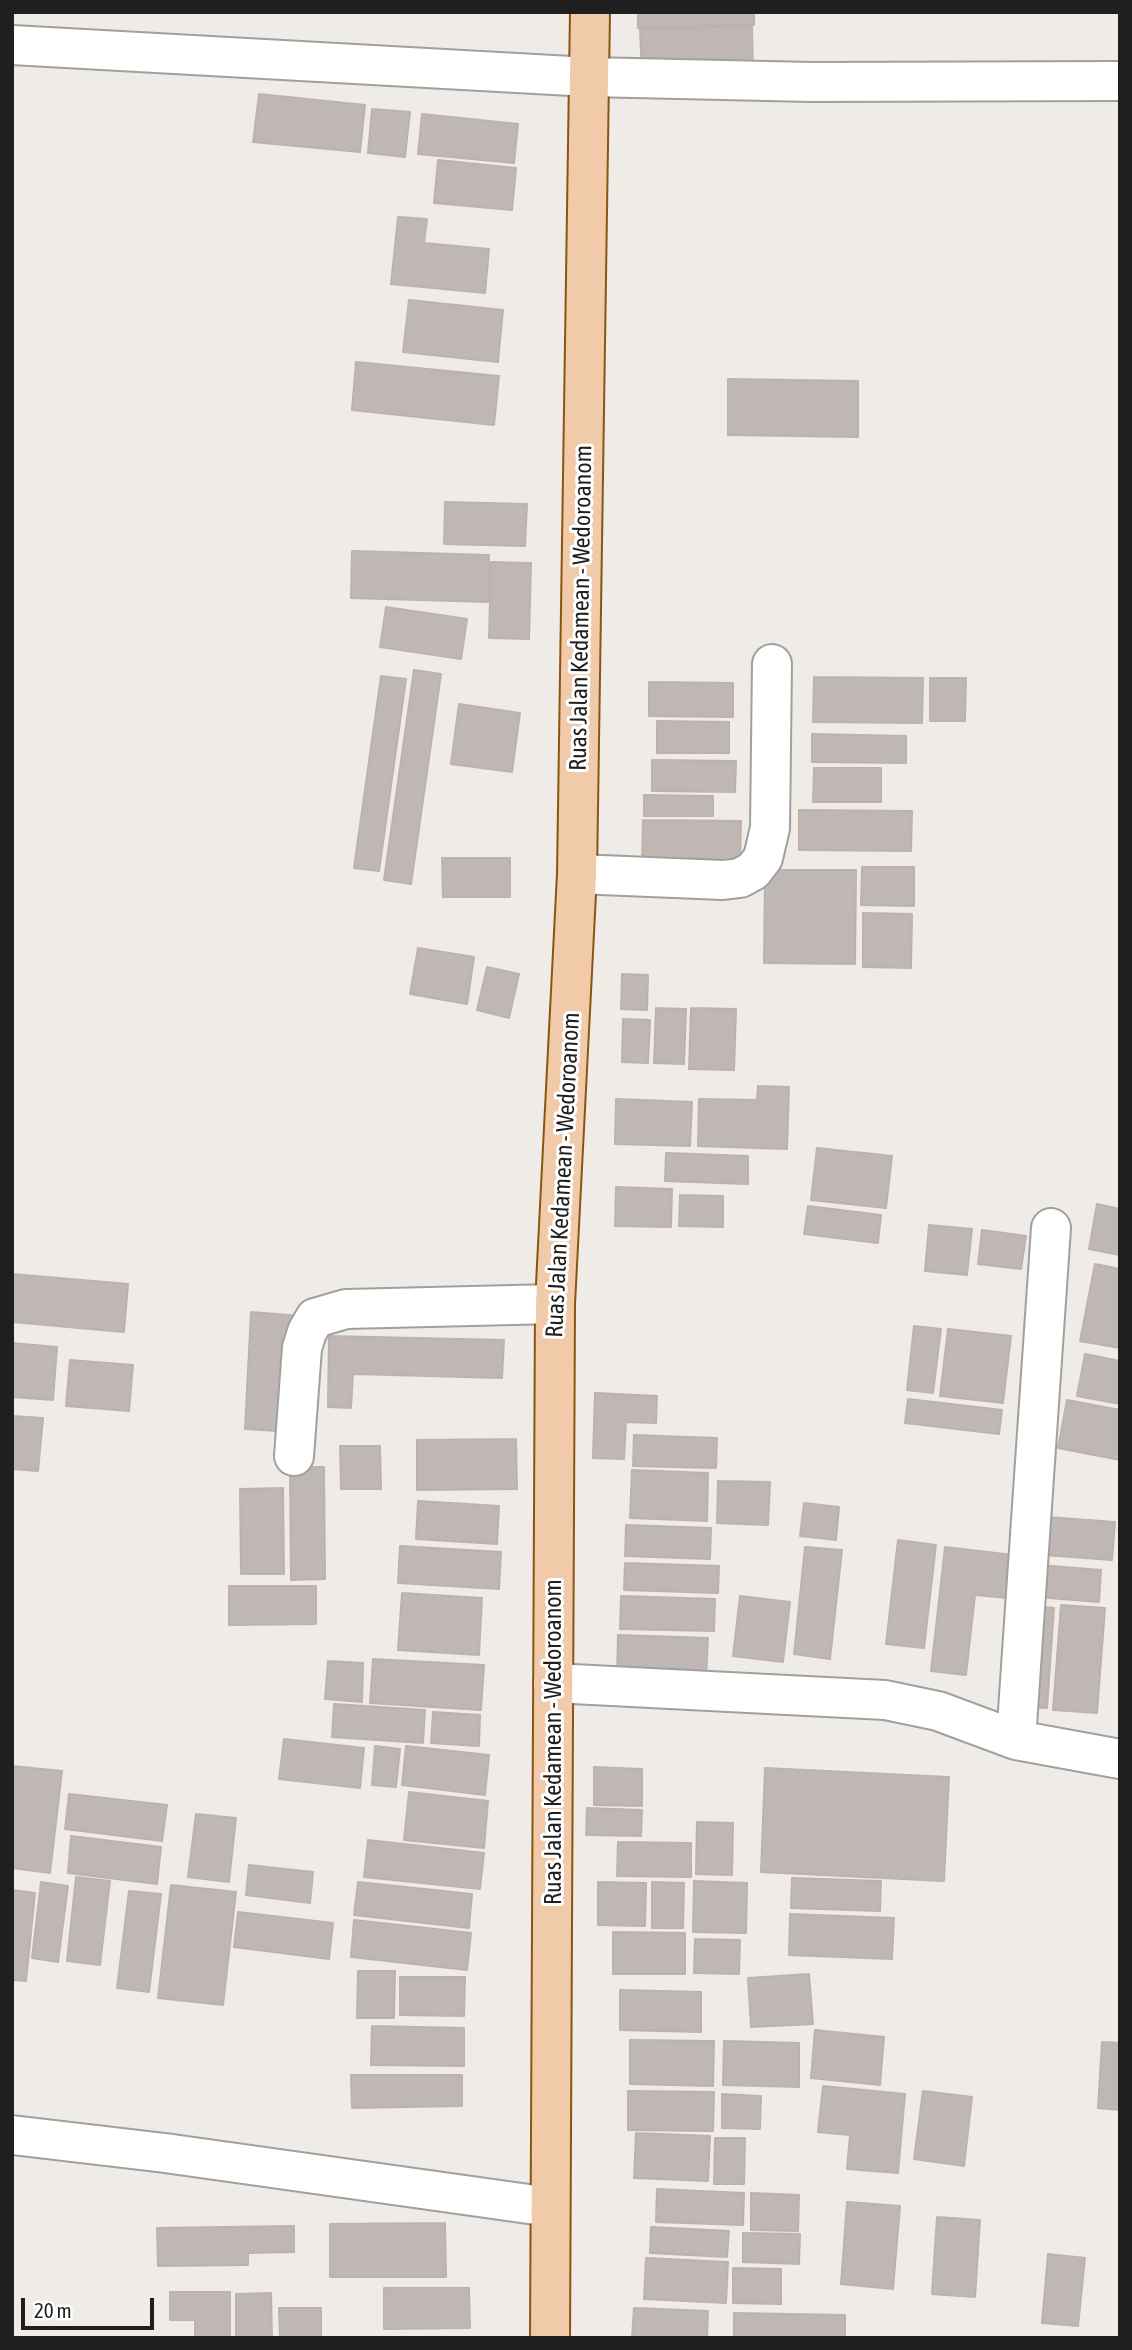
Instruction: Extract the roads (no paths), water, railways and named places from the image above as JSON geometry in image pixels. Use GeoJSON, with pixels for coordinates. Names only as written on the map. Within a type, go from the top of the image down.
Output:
{"type":"FeatureCollection","features":[{"type":"Feature","properties":{"kind":"main road","name":"Ruas Jalan Kedamean - Wedoroanom"},"geometry":{"type":"LineString","coordinates":[[550,2338],[555,1304],[577,874],[590,12]]}},
{"type":"Feature","properties":{"kind":"street"},"geometry":{"type":"LineString","coordinates":[[12,45],[589,77],[811,82],[1120,81]]}},
{"type":"Feature","properties":{"kind":"street"},"geometry":{"type":"LineString","coordinates":[[577,874],[723,880],[740,878],[753,871],[763,858],[770,828],[772,664]]}},
{"type":"Feature","properties":{"kind":"street"},"geometry":{"type":"LineString","coordinates":[[1016,1740],[1051,1228]]}},
{"type":"Feature","properties":{"kind":"street"},"geometry":{"type":"LineString","coordinates":[[294,1456],[302,1348],[315,1318],[346,1309],[555,1304]]}},
{"type":"Feature","properties":{"kind":"street"},"geometry":{"type":"LineString","coordinates":[[553,1683],[886,1700],[938,1711],[1016,1740],[1120,1759]]}},
{"type":"Feature","properties":{"kind":"street"},"geometry":{"type":"LineString","coordinates":[[12,2135],[166,2153],[551,2207]]}}]}
